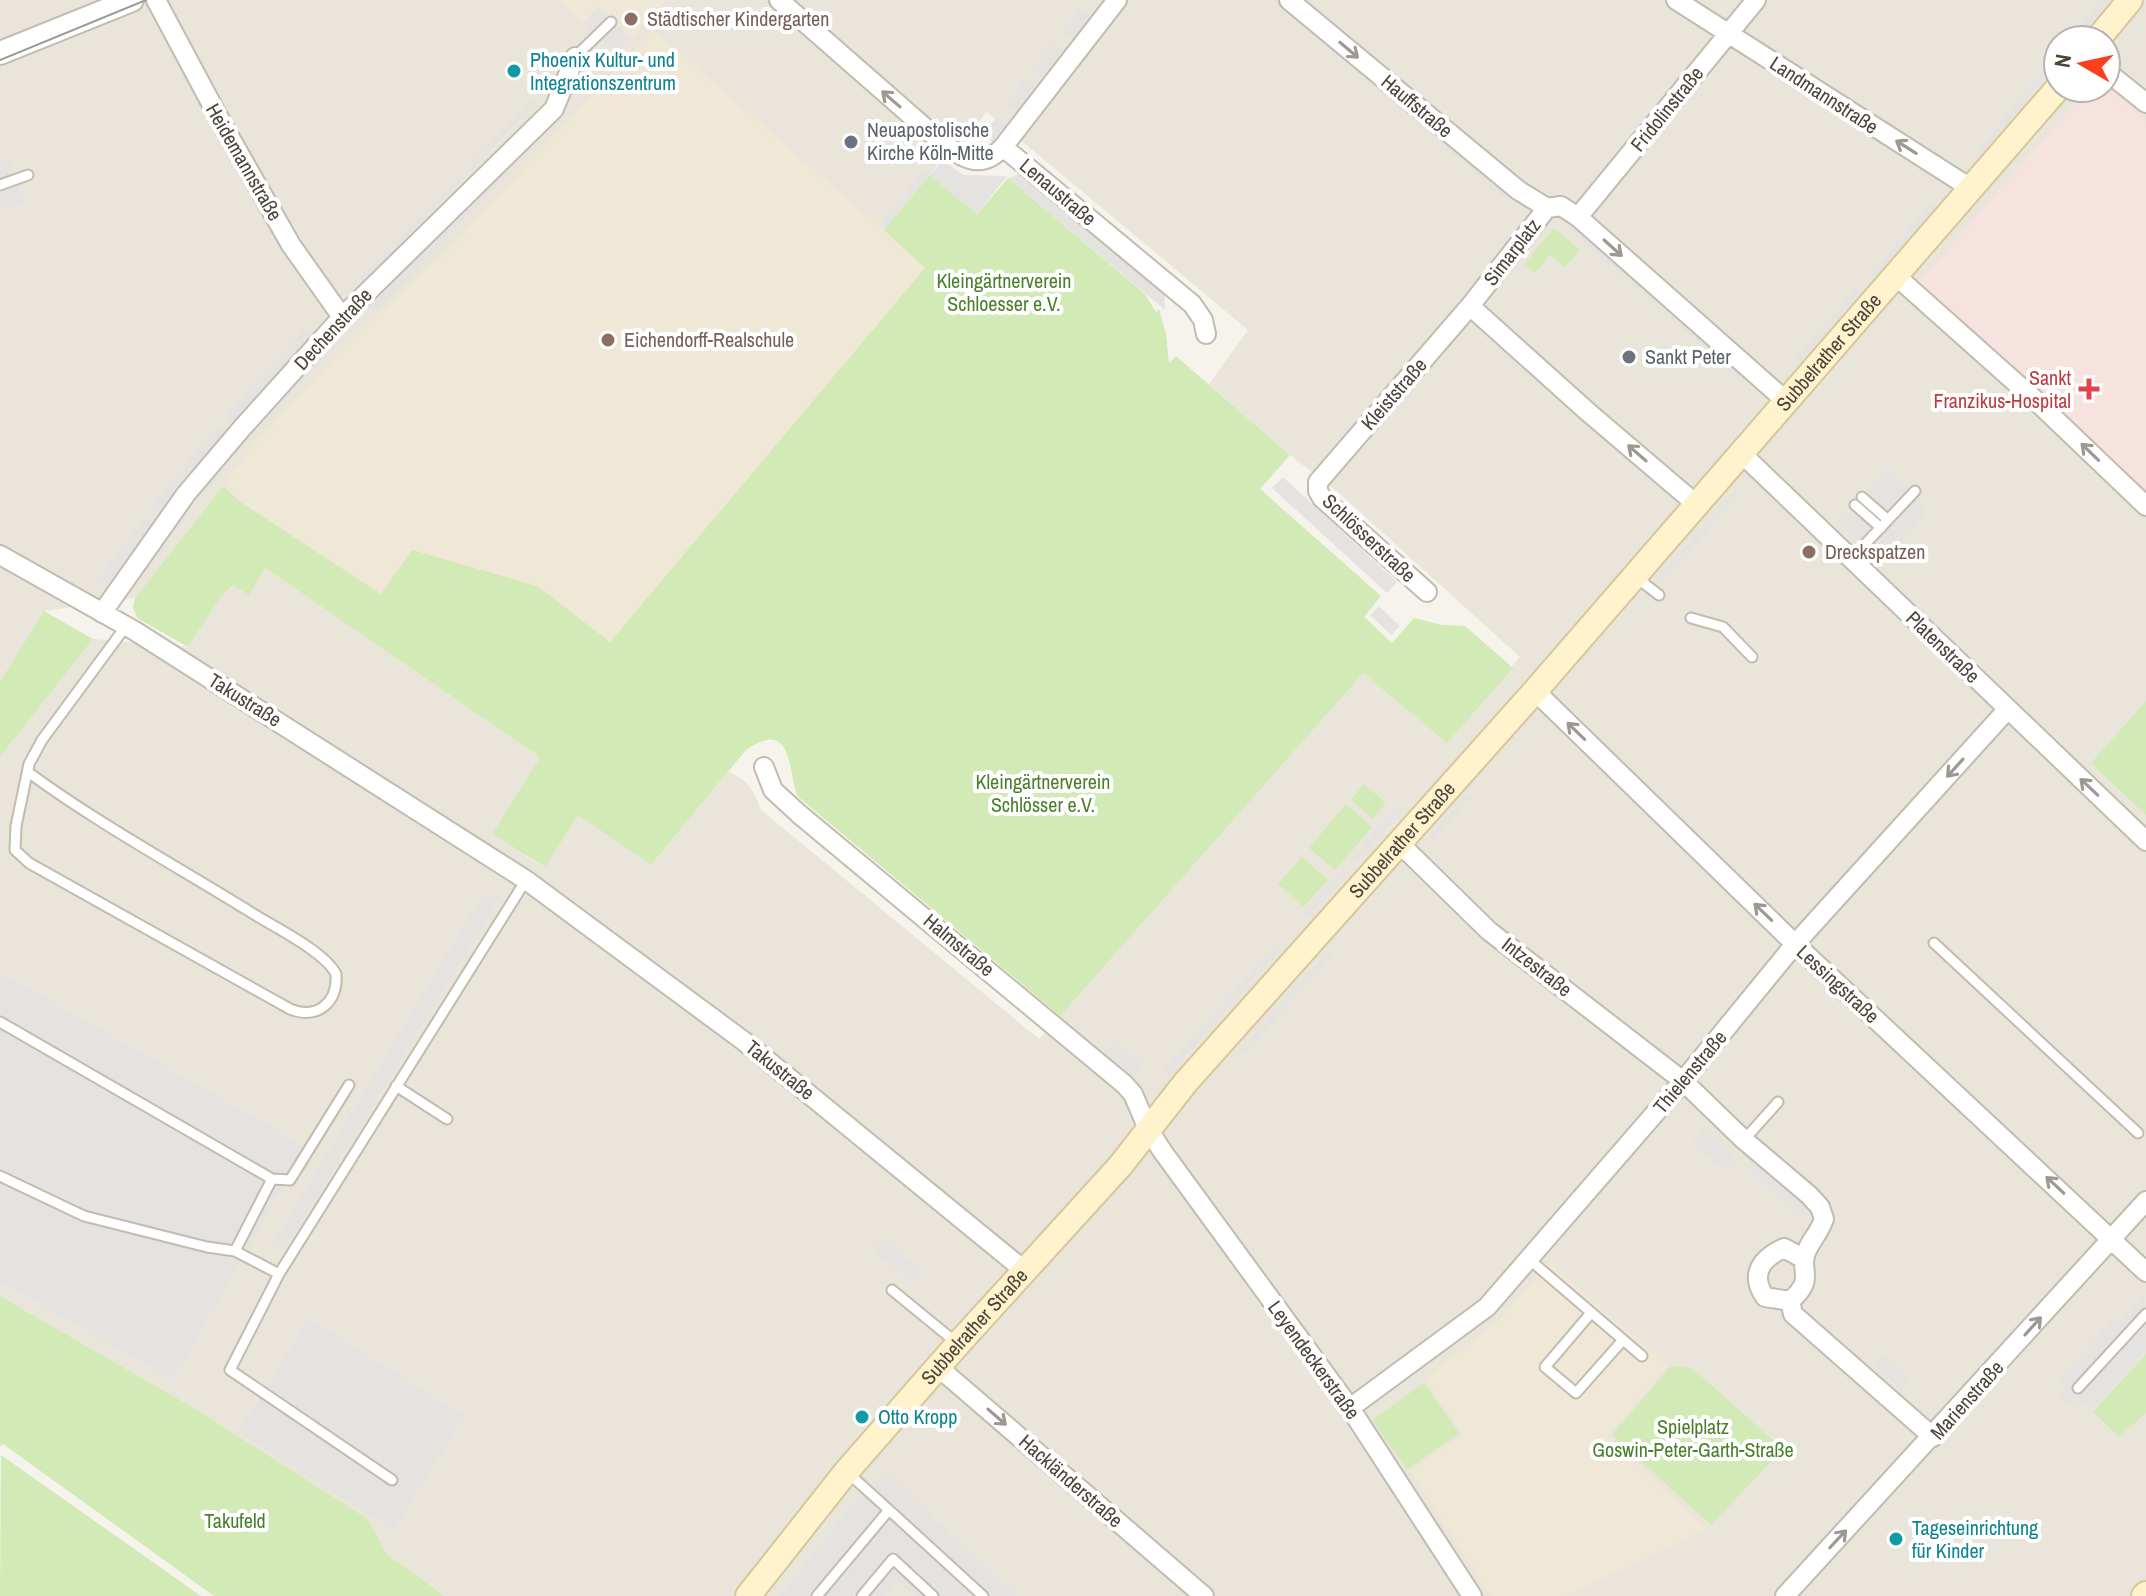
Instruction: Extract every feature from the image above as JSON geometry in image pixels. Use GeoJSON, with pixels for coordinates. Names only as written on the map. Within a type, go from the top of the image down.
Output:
{"type":"FeatureCollection","features":[{"type":"Feature","properties":{"kind":"main road"},"geometry":{"type":"LineString","coordinates":[[2110,24],[2130,0]]}},
{"type":"Feature","properties":{"kind":"main road","name":"Subbelrather Straße"},"geometry":{"type":"LineString","coordinates":[[756,1591],[846,1472],[1120,1166],[1186,1082],[1535,691],[2044,104]]}},
{"type":"Feature","properties":{"kind":"street"},"geometry":{"type":"LineString","coordinates":[[0,53],[132,0]]}},
{"type":"Feature","properties":{"kind":"street","name":"Heidemannstraße"},"geometry":{"type":"LineString","coordinates":[[156,0],[291,245],[342,317]]}},
{"type":"Feature","properties":{"kind":"street"},"geometry":{"type":"LineString","coordinates":[[779,0],[962,158],[974,161],[995,156],[1003,147]]}},
{"type":"Feature","properties":{"kind":"street","name":"Lenaustraße"},"geometry":{"type":"LineString","coordinates":[[1117,0],[1003,147],[1192,304],[1203,320],[1206,334]]}},
{"type":"Feature","properties":{"kind":"street","name":"Hauffstraße"},"geometry":{"type":"LineString","coordinates":[[1289,0],[1518,190],[1547,208]]}},
{"type":"Feature","properties":{"kind":"street","name":"Landmannstraße"},"geometry":{"type":"LineString","coordinates":[[1676,0],[1972,189]]}},
{"type":"Feature","properties":{"kind":"street","name":"Fridolinstraße"},"geometry":{"type":"LineString","coordinates":[[1578,217],[1756,0]]}},
{"type":"Feature","properties":{"kind":"street","name":"Dechenstraße"},"geometry":{"type":"LineString","coordinates":[[102,613],[186,494],[242,428],[342,317],[554,109],[575,57]]}},
{"type":"Feature","properties":{"kind":"street"},"geometry":{"type":"LineString","coordinates":[[2122,84],[2146,103]]}},
{"type":"Feature","properties":{"kind":"street","name":"Simarplatz"},"geometry":{"type":"LineString","coordinates":[[1696,504],[1470,306],[1547,208],[1561,206],[1578,217],[1786,401]]}},
{"type":"Feature","properties":{"kind":"street"},"geometry":{"type":"LineString","coordinates":[[1896,276],[2034,399],[2146,506]]}},
{"type":"Feature","properties":{"kind":"street","name":"Kleiststraße"},"geometry":{"type":"LineString","coordinates":[[1318,482],[1470,306]]}},
{"type":"Feature","properties":{"kind":"street","name":"Platenstraße"},"geometry":{"type":"LineString","coordinates":[[1741,453],[2146,841]]}},
{"type":"Feature","properties":{"kind":"street","name":"Schlösserstraße"},"geometry":{"type":"LineString","coordinates":[[1318,482],[1322,498],[1427,592]]}},
{"type":"Feature","properties":{"kind":"street","name":"Takustraße"},"geometry":{"type":"LineString","coordinates":[[0,555],[126,626],[526,880],[745,1042],[1025,1271]]}},
{"type":"Feature","properties":{"kind":"street","name":"Lessingstraße"},"geometry":{"type":"LineString","coordinates":[[1535,691],[1795,944],[2146,1272]]}},
{"type":"Feature","properties":{"kind":"street","name":"Thielenstraße"},"geometry":{"type":"LineString","coordinates":[[1350,1408],[1487,1307],[1683,1081],[1795,944],[2007,710]]}},
{"type":"Feature","properties":{"kind":"street","name":"Halmstraße"},"geometry":{"type":"LineString","coordinates":[[764,767],[773,790],[799,814],[1124,1084],[1133,1094],[1148,1129]]}},
{"type":"Feature","properties":{"kind":"street","name":"Intzestraße"},"geometry":{"type":"LineString","coordinates":[[1399,843],[1489,931],[1683,1081],[1820,1207],[1824,1219],[1804,1259]]}},
{"type":"Feature","properties":{"kind":"street","name":"Leyendeckerstraße"},"geometry":{"type":"LineString","coordinates":[[1148,1129],[1350,1408],[1472,1596]]}},
{"type":"Feature","properties":{"kind":"street","name":"Marienstraße"},"geometry":{"type":"LineString","coordinates":[[1785,1596],[2146,1201]]}},
{"type":"Feature","properties":{"kind":"street"},"geometry":{"type":"LineString","coordinates":[[1784,1248],[1804,1259],[1807,1278],[1800,1292],[1790,1301],[1765,1297],[1756,1277],[1763,1264],[1784,1248]]}},
{"type":"Feature","properties":{"kind":"street"},"geometry":{"type":"LineString","coordinates":[[1790,1301],[1793,1314],[1933,1437]]}},
{"type":"Feature","properties":{"kind":"street","name":"Hackländerstraße"},"geometry":{"type":"LineString","coordinates":[[938,1367],[1204,1596]]}},
{"type":"Feature","properties":{"kind":"lane"},"geometry":{"type":"LineString","coordinates":[[575,57],[611,22]]}},
{"type":"Feature","properties":{"kind":"lane"},"geometry":{"type":"LineString","coordinates":[[0,185],[28,175]]}},
{"type":"Feature","properties":{"kind":"lane"},"geometry":{"type":"LineString","coordinates":[[1852,558],[1915,491]]}},
{"type":"Feature","properties":{"kind":"lane"},"geometry":{"type":"LineString","coordinates":[[1859,501],[1884,524]]}},
{"type":"Feature","properties":{"kind":"lane"},"geometry":{"type":"LineString","coordinates":[[1634,575],[1659,595]]}},
{"type":"Feature","properties":{"kind":"lane"},"geometry":{"type":"LineString","coordinates":[[1691,618],[1723,627],[1752,657]]}},
{"type":"Feature","properties":{"kind":"lane"},"geometry":{"type":"LineString","coordinates":[[28,772],[65,800],[183,869],[315,953],[336,974],[332,998],[317,1012],[290,1009],[186,953],[18,855],[14,844],[29,764],[42,740],[126,626]]}},
{"type":"Feature","properties":{"kind":"lane"},"geometry":{"type":"LineString","coordinates":[[392,1480],[230,1370],[279,1274],[526,880]]}},
{"type":"Feature","properties":{"kind":"lane"},"geometry":{"type":"LineString","coordinates":[[1934,943],[2138,1133]]}},
{"type":"Feature","properties":{"kind":"lane"},"geometry":{"type":"LineString","coordinates":[[0,1022],[272,1179],[290,1180],[349,1085]]}},
{"type":"Feature","properties":{"kind":"lane"},"geometry":{"type":"LineString","coordinates":[[396,1086],[447,1119]]}},
{"type":"Feature","properties":{"kind":"lane"},"geometry":{"type":"LineString","coordinates":[[1744,1140],[1778,1102]]}},
{"type":"Feature","properties":{"kind":"lane"},"geometry":{"type":"LineString","coordinates":[[0,1176],[84,1216],[207,1247],[235,1251],[279,1274]]}},
{"type":"Feature","properties":{"kind":"lane"},"geometry":{"type":"LineString","coordinates":[[235,1251],[272,1179]]}},
{"type":"Feature","properties":{"kind":"lane"},"geometry":{"type":"LineString","coordinates":[[1530,1260],[1642,1356]]}},
{"type":"Feature","properties":{"kind":"lane"},"geometry":{"type":"LineString","coordinates":[[892,1290],[958,1344]]}},
{"type":"Feature","properties":{"kind":"lane"},"geometry":{"type":"LineString","coordinates":[[1591,1313],[1545,1367],[1576,1393],[1623,1340]]}},
{"type":"Feature","properties":{"kind":"lane"},"geometry":{"type":"LineString","coordinates":[[2078,1388],[2146,1314]]}},
{"type":"Feature","properties":{"kind":"lane"},"geometry":{"type":"LineString","coordinates":[[846,1472],[983,1596]]}},
{"type":"Feature","properties":{"kind":"lane"},"geometry":{"type":"LineString","coordinates":[[817,1596],[889,1510]]}},
{"type":"Feature","properties":{"kind":"lane"},"geometry":{"type":"LineString","coordinates":[[862,1596],[893,1559],[933,1596]]}},
{"type":"Feature","properties":{"kind":"shaded area"},"geometry":{"type":"Polygon","coordinates":[[[0,0],[2146,0],[2146,1596],[445,1596],[387,1554],[368,1519],[194,1408],[0,1296],[0,757],[93,639],[188,647],[222,595],[233,585],[265,568],[540,757],[492,834],[544,867],[578,815],[651,865],[729,771],[747,783],[761,810],[1039,1039],[1363,672],[1447,742],[1520,657],[1340,494],[1209,384],[1248,330],[987,112],[962,141],[954,139],[930,175],[926,267],[610,642],[381,594],[242,503],[223,486],[135,598],[44,611],[0,681],[0,0]]]}},
{"type":"Feature","properties":{"kind":"shaded area","name":"Städtischer Kindergarten"},"geometry":{"type":"Polygon","coordinates":[[[559,0],[667,0],[632,38],[599,7],[583,23],[559,0]]]}},
{"type":"Feature","properties":{"kind":"shaded area"},"geometry":{"type":"Polygon","coordinates":[[[1271,0],[1281,0],[1514,197],[1510,202],[1271,0]]]}},
{"type":"Feature","properties":{"kind":"shaded area"},"geometry":{"type":"Polygon","coordinates":[[[1299,0],[1307,0],[1525,184],[1299,0]]]}},
{"type":"Feature","properties":{"kind":"shaded area"},"geometry":{"type":"Polygon","coordinates":[[[2101,0],[2109,0],[2089,24],[2081,24],[2101,0]]]}},
{"type":"Feature","properties":{"kind":"shaded area"},"geometry":{"type":"Polygon","coordinates":[[[599,7],[631,38],[617,54],[584,23],[599,7]]]}},
{"type":"Feature","properties":{"kind":"shaded area"},"geometry":{"type":"Polygon","coordinates":[[[1079,8],[1090,16],[1072,40],[1062,33],[1079,8]]]}},
{"type":"Feature","properties":{"kind":"shaded area","name":"Eichendorff-Realschule"},"geometry":{"type":"Polygon","coordinates":[[[653,30],[926,267],[610,642],[537,586],[412,550],[381,594],[242,502],[223,486],[252,447],[318,375],[450,248],[653,30]]]}},
{"type":"Feature","properties":{"kind":"shaded area"},"geometry":{"type":"Polygon","coordinates":[[[1054,42],[1064,50],[1042,78],[1031,70],[1054,42]]]}},
{"type":"Feature","properties":{"kind":"shaded area"},"geometry":{"type":"Polygon","coordinates":[[[2040,74],[2042,76],[2042,82],[1984,151],[1979,147],[2040,74]]]}},
{"type":"Feature","properties":{"kind":"shaded area"},"geometry":{"type":"Polygon","coordinates":[[[1024,79],[1035,87],[1016,112],[1006,105],[1024,79]]]}},
{"type":"Feature","properties":{"kind":"shaded area"},"geometry":{"type":"Polygon","coordinates":[[[532,99],[536,103],[468,174],[464,171],[532,99]]]}},
{"type":"Feature","properties":{"kind":"shaded area","name":"Sankt Franzikus-Hospital"},"geometry":{"type":"Polygon","coordinates":[[[2122,100],[2146,121],[2146,497],[1919,282],[2074,104],[2122,104],[2122,100]]]}},
{"type":"Feature","properties":{"kind":"shaded area"},"geometry":{"type":"Polygon","coordinates":[[[996,118],[1006,125],[992,142],[983,135],[996,118]]]}},
{"type":"Feature","properties":{"kind":"shaded area"},"geometry":{"type":"Polygon","coordinates":[[[9,158],[25,204],[0,211],[0,161],[9,158]]]}},
{"type":"Feature","properties":{"kind":"shaded area"},"geometry":{"type":"Polygon","coordinates":[[[943,160],[963,175],[1007,176],[977,214],[930,175],[943,160]]]}},
{"type":"Feature","properties":{"kind":"shaded area"},"geometry":{"type":"Polygon","coordinates":[[[500,165],[516,166],[378,311],[361,309],[500,165]]]}},
{"type":"Feature","properties":{"kind":"shaded area"},"geometry":{"type":"Polygon","coordinates":[[[925,169],[930,173],[885,228],[880,224],[925,169]]]}},
{"type":"Feature","properties":{"kind":"shaded area"},"geometry":{"type":"Polygon","coordinates":[[[1022,173],[1164,291],[1165,310],[1008,178],[1022,173]]]}},
{"type":"Feature","properties":{"kind":"shaded area"},"geometry":{"type":"Polygon","coordinates":[[[458,177],[462,181],[397,247],[394,243],[458,177]]]}},
{"type":"Feature","properties":{"kind":"shaded area"},"geometry":{"type":"Polygon","coordinates":[[[1933,201],[1937,206],[1874,278],[1870,273],[1933,201]]]}},
{"type":"Feature","properties":{"kind":"shaded area"},"geometry":{"type":"Polygon","coordinates":[[[1570,221],[1746,377],[1742,382],[1566,226],[1570,221]]]}},
{"type":"Feature","properties":{"kind":"shaded area"},"geometry":{"type":"Polygon","coordinates":[[[390,247],[394,250],[356,288],[352,284],[390,247]]]}},
{"type":"Feature","properties":{"kind":"shaded area"},"geometry":{"type":"Polygon","coordinates":[[[1856,288],[1861,293],[1800,363],[1795,358],[1856,288]]]}},
{"type":"Feature","properties":{"kind":"shaded area"},"geometry":{"type":"Polygon","coordinates":[[[303,330],[319,332],[238,420],[222,419],[303,330]]]}},
{"type":"Feature","properties":{"kind":"shaded area"},"geometry":{"type":"Polygon","coordinates":[[[331,343],[335,347],[258,429],[254,425],[331,343]]]}},
{"type":"Feature","properties":{"kind":"shaded area"},"geometry":{"type":"Polygon","coordinates":[[[217,426],[232,427],[163,511],[147,511],[217,426]]]}},
{"type":"Feature","properties":{"kind":"shaded area"},"geometry":{"type":"Polygon","coordinates":[[[240,442],[244,445],[200,499],[197,496],[240,442]]]}},
{"type":"Feature","properties":{"kind":"shaded area"},"geometry":{"type":"Polygon","coordinates":[[[1888,468],[1923,500],[1920,504],[1928,512],[1882,562],[1839,523],[1852,510],[1867,524],[1883,507],[1867,492],[1888,468]]]}},
{"type":"Feature","properties":{"kind":"shaded area"},"geometry":{"type":"Polygon","coordinates":[[[1283,477],[1397,582],[1387,593],[1272,488],[1283,477]]]}},
{"type":"Feature","properties":{"kind":"shaded area"},"geometry":{"type":"Polygon","coordinates":[[[1734,491],[1739,495],[1660,585],[1655,581],[1734,491]]]}},
{"type":"Feature","properties":{"kind":"shaded area"},"geometry":{"type":"Polygon","coordinates":[[[183,511],[188,514],[140,579],[135,575],[183,511]]]}},
{"type":"Feature","properties":{"kind":"shaded area"},"geometry":{"type":"Polygon","coordinates":[[[142,519],[157,519],[109,583],[94,584],[142,519]]]}},
{"type":"Feature","properties":{"kind":"shaded area"},"geometry":{"type":"Polygon","coordinates":[[[1379,606],[1400,626],[1391,635],[1370,615],[1379,606]]]}},
{"type":"Feature","properties":{"kind":"shaded area"},"geometry":{"type":"Polygon","coordinates":[[[1467,794],[1471,798],[1433,841],[1429,837],[1467,794]]]}},
{"type":"Feature","properties":{"kind":"shaded area"},"geometry":{"type":"Polygon","coordinates":[[[1398,805],[1403,809],[1356,863],[1351,859],[1398,805]]]}},
{"type":"Feature","properties":{"kind":"shaded area"},"geometry":{"type":"Polygon","coordinates":[[[1337,875],[1342,878],[1307,918],[1303,915],[1337,875]]]}},
{"type":"Feature","properties":{"kind":"shaded area"},"geometry":{"type":"Polygon","coordinates":[[[483,894],[501,896],[285,1249],[270,1248],[483,894]]]}},
{"type":"Feature","properties":{"kind":"shaded area"},"geometry":{"type":"Polygon","coordinates":[[[1275,945],[1280,949],[1168,1075],[1163,1071],[1275,945]]]}},
{"type":"Feature","properties":{"kind":"shaded area"},"geometry":{"type":"Polygon","coordinates":[[[1331,948],[1335,952],[1246,1053],[1241,1049],[1331,948]]]}},
{"type":"Feature","properties":{"kind":"shaded area"},"geometry":{"type":"Polygon","coordinates":[[[0,972],[306,1147],[173,1380],[0,1281],[0,972]]]}},
{"type":"Feature","properties":{"kind":"shaded area"},"geometry":{"type":"Polygon","coordinates":[[[1114,1040],[1144,1065],[1134,1077],[1104,1052],[1114,1040]]]}},
{"type":"Feature","properties":{"kind":"shaded area"},"geometry":{"type":"Polygon","coordinates":[[[1703,1129],[1735,1159],[1724,1171],[1692,1142],[1703,1129]]]}},
{"type":"Feature","properties":{"kind":"shaded area"},"geometry":{"type":"Polygon","coordinates":[[[1752,1153],[1807,1205],[1803,1220],[1747,1169],[1752,1153]]]}},
{"type":"Feature","properties":{"kind":"shaded area"},"geometry":{"type":"Polygon","coordinates":[[[883,1238],[922,1272],[912,1284],[873,1250],[883,1238]]]}},
{"type":"Feature","properties":{"kind":"shaded area"},"geometry":{"type":"Polygon","coordinates":[[[1549,1262],[1668,1366],[1607,1436],[1707,1529],[1567,1596],[1491,1596],[1410,1471],[1463,1434],[1425,1379],[1499,1320],[1549,1262]]]}},
{"type":"Feature","properties":{"kind":"shaded area"},"geometry":{"type":"Polygon","coordinates":[[[2145,1295],[2146,1351],[2092,1409],[2079,1399],[2071,1407],[2059,1396],[2066,1387],[2058,1380],[2113,1319],[2118,1323],[2145,1295]]]}},
{"type":"Feature","properties":{"kind":"shaded area"},"geometry":{"type":"Polygon","coordinates":[[[309,1319],[465,1416],[394,1530],[238,1432],[309,1319]]]}},
{"type":"Feature","properties":{"kind":"shaded area"},"geometry":{"type":"Polygon","coordinates":[[[1885,1353],[1912,1378],[1901,1391],[1874,1366],[1885,1353]]]}},
{"type":"Feature","properties":{"kind":"shaded area"},"geometry":{"type":"Polygon","coordinates":[[[885,1471],[1019,1596],[914,1596],[898,1582],[885,1596],[780,1596],[853,1504],[885,1471]]]}},
{"type":"Feature","properties":{"kind":"green space"},"geometry":{"type":"Polygon","coordinates":[[[930,175],[977,214],[1008,178],[1145,294],[1156,312],[1159,309],[1169,363],[1176,356],[1290,455],[1260,489],[1381,596],[1364,617],[1392,643],[1414,618],[1442,625],[1465,626],[1513,668],[1447,743],[1363,673],[1060,1016],[797,796],[789,760],[780,743],[772,740],[761,742],[746,750],[651,865],[578,815],[545,867],[492,834],[540,757],[265,568],[249,595],[233,585],[222,595],[188,647],[137,618],[133,608],[135,598],[223,486],[242,503],[381,594],[412,550],[537,586],[610,642],[925,268],[884,230],[930,175]]]}},
{"type":"Feature","properties":{"kind":"green space"},"geometry":{"type":"Polygon","coordinates":[[[1554,228],[1580,250],[1565,267],[1550,255],[1535,273],[1524,264],[1554,228]]]}},
{"type":"Feature","properties":{"kind":"green space"},"geometry":{"type":"Polygon","coordinates":[[[44,611],[93,639],[0,757],[0,681],[44,611]]]}},
{"type":"Feature","properties":{"kind":"green space"},"geometry":{"type":"Polygon","coordinates":[[[2146,701],[2146,815],[2091,763],[2146,701]]]}},
{"type":"Feature","properties":{"kind":"green space"},"geometry":{"type":"Polygon","coordinates":[[[1364,784],[1386,803],[1373,819],[1351,800],[1364,784]]]}},
{"type":"Feature","properties":{"kind":"green space"},"geometry":{"type":"Polygon","coordinates":[[[1346,804],[1372,827],[1335,870],[1309,848],[1346,804]]]}},
{"type":"Feature","properties":{"kind":"green space"},"geometry":{"type":"Polygon","coordinates":[[[1302,857],[1328,880],[1303,907],[1278,884],[1302,857]]]}},
{"type":"Feature","properties":{"kind":"green space","name":"Takufeld"},"geometry":{"type":"Polygon","coordinates":[[[0,1296],[194,1408],[368,1519],[387,1554],[445,1596],[214,1596],[3,1444],[0,1447],[0,1296]]]}},
{"type":"Feature","properties":{"kind":"green space"},"geometry":{"type":"Polygon","coordinates":[[[2146,1354],[2146,1413],[2119,1437],[2093,1412],[2146,1354]]]}},
{"type":"Feature","properties":{"kind":"green space","name":"Spielplatz Goswin-Peter-Garth-Straße"},"geometry":{"type":"Polygon","coordinates":[[[1671,1366],[1692,1368],[1783,1449],[1711,1525],[1612,1435],[1671,1366]]]}},
{"type":"Feature","properties":{"kind":"green space"},"geometry":{"type":"Polygon","coordinates":[[[1424,1383],[1459,1433],[1407,1470],[1372,1420],[1424,1383]]]}},
{"type":"Feature","properties":{"kind":"green space"},"geometry":{"type":"Polygon","coordinates":[[[1,1455],[201,1596],[0,1596],[1,1455]]]}},
{"type":"Feature","properties":{"kind":"tram line"},"geometry":{"type":"LineString","coordinates":[[0,60],[146,0]]}},
{"type":"Feature","properties":{"kind":"place","name":"Städtischer Kindergarten"},"geometry":{"type":"Point","coordinates":[631,19]}},
{"type":"Feature","properties":{"kind":"place","name":"Phoenix Kultur- und Integrationszentrum"},"geometry":{"type":"Point","coordinates":[514,71]}},
{"type":"Feature","properties":{"kind":"place","name":"Neuapostolische Kirche Köln-Mitte"},"geometry":{"type":"Point","coordinates":[851,142]}},
{"type":"Feature","properties":{"kind":"place","name":"Eichendorff-Realschule"},"geometry":{"type":"Point","coordinates":[608,340]}},
{"type":"Feature","properties":{"kind":"place","name":"Sankt Peter"},"geometry":{"type":"Point","coordinates":[1629,357]}},
{"type":"Feature","properties":{"kind":"place","name":"Sankt Franzikus-Hospital"},"geometry":{"type":"Point","coordinates":[2089,389]}},
{"type":"Feature","properties":{"kind":"place","name":"Dreckspatzen"},"geometry":{"type":"Point","coordinates":[1809,552]}},
{"type":"Feature","properties":{"kind":"place","name":"Otto Kropp"},"geometry":{"type":"Point","coordinates":[862,1417]}},
{"type":"Feature","properties":{"kind":"place","name":"Tageseinrichtung für Kinder"},"geometry":{"type":"Point","coordinates":[1896,1539]}},
{"type":"Feature","properties":{"kind":"park label","name":"Kleingärtnerverein Schloesser e.V."},"geometry":{"type":"Point","coordinates":[1004,292]}},
{"type":"Feature","properties":{"kind":"park label","name":"Kleingärtnerverein Schlösser e.V."},"geometry":{"type":"Point","coordinates":[1043,794]}}]}
